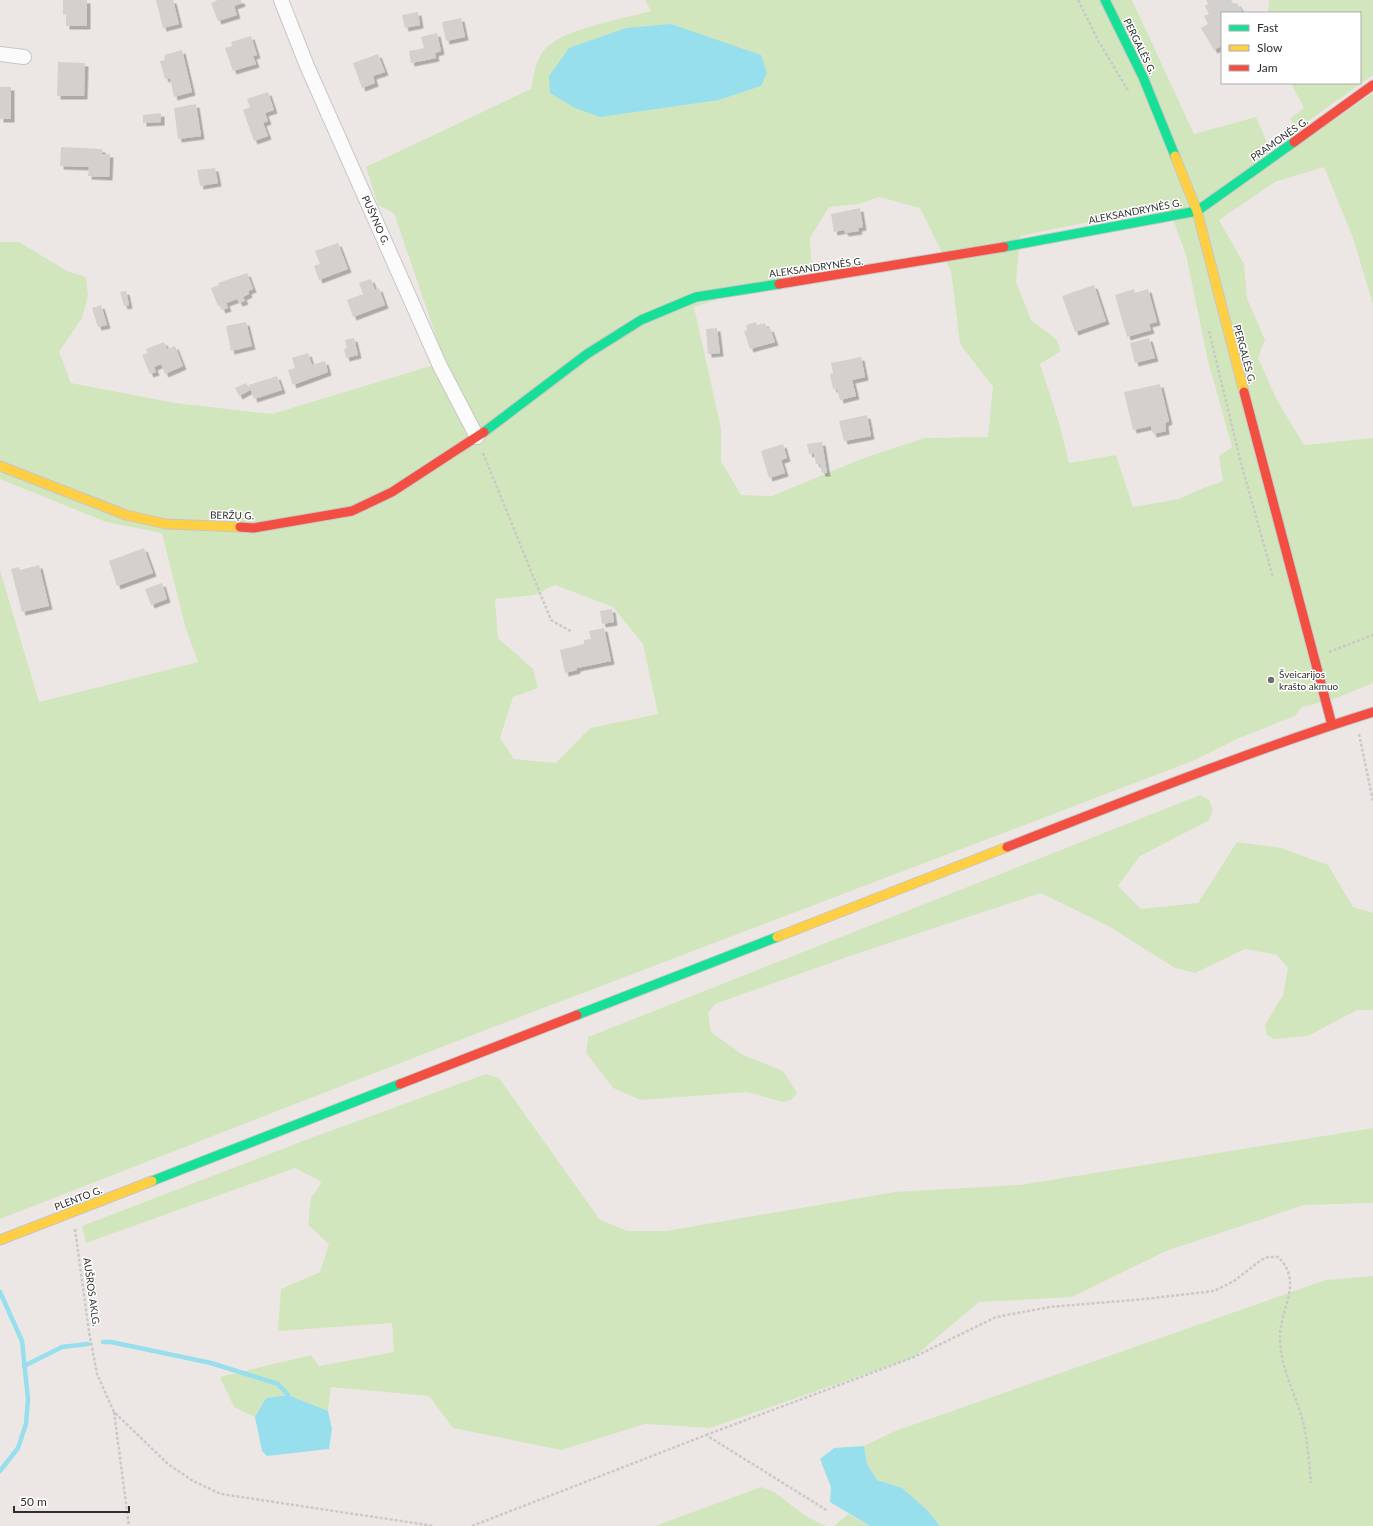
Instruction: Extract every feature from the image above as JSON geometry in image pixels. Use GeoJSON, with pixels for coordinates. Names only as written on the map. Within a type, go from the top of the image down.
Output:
{"type":"FeatureCollection","features":[{"type":"Feature","properties":{"kind":"main road","name":"PERGALĖS G."},"geometry":{"type":"LineString","coordinates":[[1105,0],[1143,77],[1197,210],[1332,724]]}},
{"type":"Feature","properties":{"kind":"main road","name":"PRAMONĖS G."},"geometry":{"type":"LineString","coordinates":[[1197,210],[1373,85]]}},
{"type":"Feature","properties":{"kind":"main road","name":"ALEKSANDRYNĖS G."},"geometry":{"type":"LineString","coordinates":[[477,437],[587,354],[635,323],[696,297],[949,257],[1197,210]]}},
{"type":"Feature","properties":{"kind":"main road","name":"BERŽŲ G."},"geometry":{"type":"LineString","coordinates":[[0,466],[126,515],[166,524],[253,528],[352,511],[392,492],[477,437]]}},
{"type":"Feature","properties":{"kind":"main road"},"geometry":{"type":"LineString","coordinates":[[1332,724],[1357,708]]}},
{"type":"Feature","properties":{"kind":"main road"},"geometry":{"type":"LineString","coordinates":[[1332,724],[1373,712]]}},
{"type":"Feature","properties":{"kind":"main road","name":"PLENTO G."},"geometry":{"type":"LineString","coordinates":[[0,1240],[1166,785],[1332,724]]}},
{"type":"Feature","properties":{"kind":"street","name":"PUŠYNO G."},"geometry":{"type":"LineString","coordinates":[[281,0],[307,66],[440,366],[477,437]]}},
{"type":"Feature","properties":{"kind":"street"},"geometry":{"type":"LineString","coordinates":[[0,54],[24,57]]}},
{"type":"Feature","properties":{"kind":"path"},"geometry":{"type":"LineString","coordinates":[[1078,0],[1099,42],[1130,94]]}},
{"type":"Feature","properties":{"kind":"path"},"geometry":{"type":"LineString","coordinates":[[1208,330],[1241,463],[1275,582]]}},
{"type":"Feature","properties":{"kind":"path"},"geometry":{"type":"LineString","coordinates":[[477,437],[551,620],[572,632]]}},
{"type":"Feature","properties":{"kind":"path"},"geometry":{"type":"LineString","coordinates":[[1314,658],[1373,635]]}},
{"type":"Feature","properties":{"kind":"path"},"geometry":{"type":"LineString","coordinates":[[1356,718],[1373,802]]}},
{"type":"Feature","properties":{"kind":"path","name":"AUŠROS AKLG."},"geometry":{"type":"LineString","coordinates":[[69,1213],[75,1230],[89,1332],[97,1374],[114,1412]]}},
{"type":"Feature","properties":{"kind":"path"},"geometry":{"type":"LineString","coordinates":[[472,1526],[706,1435],[914,1357],[996,1317],[1050,1307],[1145,1300],[1214,1291],[1234,1281],[1261,1260],[1268,1257],[1278,1257],[1288,1270],[1291,1278],[1290,1293],[1283,1314],[1280,1338],[1285,1370],[1303,1422],[1311,1483]]}},
{"type":"Feature","properties":{"kind":"path"},"geometry":{"type":"LineString","coordinates":[[114,1412],[129,1526]]}},
{"type":"Feature","properties":{"kind":"path"},"geometry":{"type":"LineString","coordinates":[[114,1412],[168,1464],[193,1481],[221,1494],[434,1526]]}},
{"type":"Feature","properties":{"kind":"path"},"geometry":{"type":"LineString","coordinates":[[706,1435],[828,1511]]}},
{"type":"Feature","properties":{"kind":"green space"},"geometry":{"type":"Polygon","coordinates":[[[645,0],[1132,0],[1194,134],[1256,117],[1275,161],[1373,93],[1373,305],[1353,238],[1324,167],[1275,182],[1219,220],[1244,264],[1247,298],[1265,340],[1258,358],[1277,400],[1304,445],[1373,438],[1373,683],[1334,699],[1302,707],[1295,716],[1239,738],[1195,760],[470,1036],[0,1219],[0,570],[39,702],[198,662],[185,626],[162,533],[106,522],[0,479],[0,242],[19,242],[67,271],[86,277],[88,296],[82,318],[59,352],[71,383],[175,403],[272,414],[434,365],[439,345],[394,213],[378,205],[366,167],[531,89],[540,55],[547,47],[556,41],[567,35],[596,25],[651,11],[645,0]],[[879,197],[859,204],[829,207],[810,238],[812,270],[694,307],[721,428],[721,461],[741,495],[772,496],[864,458],[925,438],[988,437],[993,387],[960,344],[951,271],[920,208],[879,197]],[[1168,206],[1020,236],[1016,282],[1031,320],[1056,339],[1061,351],[1040,364],[1060,426],[1069,463],[1116,455],[1133,507],[1179,499],[1223,481],[1219,456],[1232,447],[1208,361],[1186,255],[1168,206]],[[555,585],[534,595],[495,599],[498,638],[533,669],[538,688],[513,697],[500,738],[514,759],[556,763],[590,728],[658,714],[643,644],[613,607],[555,585]]]}},
{"type":"Feature","properties":{"kind":"green space"},"geometry":{"type":"Polygon","coordinates":[[[1269,0],[1373,0],[1373,75],[1361,84],[1361,12],[1268,12],[1269,0]]]}},
{"type":"Feature","properties":{"kind":"green space"},"geometry":{"type":"Polygon","coordinates":[[[1292,84],[1360,84],[1297,129],[1290,119],[1304,108],[1292,84]]]}},
{"type":"Feature","properties":{"kind":"green space"},"geometry":{"type":"Polygon","coordinates":[[[1200,795],[1209,800],[1213,810],[1208,821],[1140,856],[1118,886],[1141,909],[1198,903],[1237,842],[1281,848],[1328,865],[1353,907],[1373,913],[1373,1010],[1357,1010],[1308,1036],[1274,1039],[1267,1035],[1265,1025],[1283,995],[1288,968],[1277,955],[1245,949],[1195,973],[1175,968],[1110,927],[1041,893],[847,957],[715,1004],[708,1013],[711,1032],[743,1055],[783,1071],[797,1093],[791,1100],[783,1102],[747,1092],[641,1100],[613,1088],[586,1053],[588,1037],[1200,795]]]}},
{"type":"Feature","properties":{"kind":"green space"},"geometry":{"type":"Polygon","coordinates":[[[486,1074],[499,1078],[600,1220],[628,1231],[666,1231],[895,1192],[1020,1185],[1373,1128],[1373,1203],[1304,1205],[1166,1251],[1072,1297],[979,1302],[914,1357],[710,1428],[645,1424],[561,1450],[453,1428],[429,1396],[331,1387],[328,1411],[288,1395],[266,1398],[255,1417],[234,1407],[220,1377],[311,1355],[319,1366],[394,1352],[392,1323],[278,1331],[281,1289],[320,1272],[329,1244],[308,1225],[311,1198],[322,1182],[295,1168],[86,1243],[82,1226],[311,1138],[486,1074]]]}},
{"type":"Feature","properties":{"kind":"green space"},"geometry":{"type":"Polygon","coordinates":[[[1373,1276],[1373,1526],[940,1526],[902,1488],[877,1480],[867,1464],[864,1446],[895,1431],[1326,1280],[1373,1276]]]}},
{"type":"Feature","properties":{"kind":"green space"},"geometry":{"type":"Polygon","coordinates":[[[761,1487],[774,1492],[807,1517],[826,1526],[655,1526],[761,1487]]]}},
{"type":"Feature","properties":{"kind":"green space"},"geometry":{"type":"Polygon","coordinates":[[[848,1514],[870,1526],[834,1526],[848,1514]]]}},
{"type":"Feature","properties":{"kind":"water"},"geometry":{"type":"Polygon","coordinates":[[[671,24],[761,55],[767,73],[761,86],[719,100],[600,117],[575,108],[550,93],[549,76],[569,48],[626,28],[671,24]]]}},
{"type":"Feature","properties":{"kind":"water"},"geometry":{"type":"Polygon","coordinates":[[[288,1395],[328,1411],[332,1429],[329,1449],[267,1456],[262,1451],[255,1417],[266,1398],[288,1395]]]}},
{"type":"Feature","properties":{"kind":"water"},"geometry":{"type":"Polygon","coordinates":[[[864,1446],[867,1464],[877,1480],[902,1488],[927,1510],[940,1526],[870,1526],[830,1502],[831,1487],[820,1459],[834,1448],[864,1446]]]}},
{"type":"Feature","properties":{"kind":"building"},"geometry":{"type":"Polygon","coordinates":[[[63,0],[87,0],[87,26],[66,26],[66,14],[63,15],[63,0]]]}},
{"type":"Feature","properties":{"kind":"building"},"geometry":{"type":"Polygon","coordinates":[[[156,0],[173,0],[179,24],[163,28],[156,0]]]}},
{"type":"Feature","properties":{"kind":"building"},"geometry":{"type":"Polygon","coordinates":[[[218,0],[241,0],[242,3],[234,6],[237,15],[218,21],[211,3],[218,0]]]}},
{"type":"Feature","properties":{"kind":"building"},"geometry":{"type":"Polygon","coordinates":[[[1206,0],[1231,0],[1234,5],[1237,3],[1242,11],[1221,12],[1221,46],[1214,50],[1201,28],[1208,24],[1204,16],[1209,14],[1205,6],[1208,4],[1206,0]]]}},
{"type":"Feature","properties":{"kind":"building"},"geometry":{"type":"Polygon","coordinates":[[[418,12],[420,25],[405,28],[402,15],[418,12]]]}},
{"type":"Feature","properties":{"kind":"building"},"geometry":{"type":"Polygon","coordinates":[[[461,18],[465,37],[446,41],[442,22],[461,18]]]}},
{"type":"Feature","properties":{"kind":"building"},"geometry":{"type":"Polygon","coordinates":[[[437,33],[441,51],[435,53],[436,58],[411,63],[409,51],[424,48],[421,37],[437,33]]]}},
{"type":"Feature","properties":{"kind":"building"},"geometry":{"type":"Polygon","coordinates":[[[251,36],[257,55],[253,56],[256,64],[233,71],[225,48],[232,46],[231,42],[251,36]]]}},
{"type":"Feature","properties":{"kind":"building"},"geometry":{"type":"Polygon","coordinates":[[[182,50],[192,92],[174,97],[170,78],[165,79],[160,61],[165,60],[164,55],[182,50]]]}},
{"type":"Feature","properties":{"kind":"building"},"geometry":{"type":"Polygon","coordinates":[[[378,54],[385,72],[373,76],[375,83],[362,88],[353,63],[378,54]]]}},
{"type":"Feature","properties":{"kind":"building"},"geometry":{"type":"Polygon","coordinates":[[[58,62],[85,63],[84,96],[57,96],[58,62]]]}},
{"type":"Feature","properties":{"kind":"building"},"geometry":{"type":"Polygon","coordinates":[[[0,87],[11,87],[11,119],[0,119],[0,87]]]}},
{"type":"Feature","properties":{"kind":"building"},"geometry":{"type":"Polygon","coordinates":[[[268,92],[274,110],[265,113],[268,121],[263,123],[268,136],[254,141],[243,110],[250,107],[247,99],[268,92]]]}},
{"type":"Feature","properties":{"kind":"building"},"geometry":{"type":"Polygon","coordinates":[[[196,104],[201,136],[178,139],[174,108],[196,104]]]}},
{"type":"Feature","properties":{"kind":"building"},"geometry":{"type":"Polygon","coordinates":[[[161,113],[161,122],[143,123],[143,115],[161,113]]]}},
{"type":"Feature","properties":{"kind":"building"},"geometry":{"type":"Polygon","coordinates":[[[61,147],[102,149],[102,154],[110,154],[109,177],[88,176],[89,167],[60,166],[61,147]]]}},
{"type":"Feature","properties":{"kind":"building"},"geometry":{"type":"Polygon","coordinates":[[[215,168],[218,183],[200,186],[197,170],[215,168]]]}},
{"type":"Feature","properties":{"kind":"building"},"geometry":{"type":"Polygon","coordinates":[[[860,208],[863,227],[858,228],[859,231],[845,233],[844,230],[834,232],[831,214],[860,208]]]}},
{"type":"Feature","properties":{"kind":"building"},"geometry":{"type":"Polygon","coordinates":[[[338,243],[348,269],[319,280],[314,266],[320,264],[315,251],[338,243]]]}},
{"type":"Feature","properties":{"kind":"building"},"geometry":{"type":"Polygon","coordinates":[[[247,273],[253,289],[248,291],[249,294],[243,297],[245,301],[239,303],[237,299],[226,303],[228,308],[222,310],[220,305],[218,306],[211,288],[219,285],[218,283],[247,273]]]}},
{"type":"Feature","properties":{"kind":"building"},"geometry":{"type":"Polygon","coordinates":[[[371,279],[375,290],[379,288],[385,305],[353,317],[347,300],[363,294],[359,283],[371,279]]]}},
{"type":"Feature","properties":{"kind":"building"},"geometry":{"type":"Polygon","coordinates":[[[1094,285],[1106,321],[1075,332],[1062,296],[1094,285]]]}},
{"type":"Feature","properties":{"kind":"building"},"geometry":{"type":"Polygon","coordinates":[[[1134,289],[1135,293],[1148,289],[1157,322],[1149,324],[1151,330],[1127,337],[1115,295],[1134,289]]]}},
{"type":"Feature","properties":{"kind":"building"},"geometry":{"type":"Polygon","coordinates":[[[126,291],[129,305],[124,306],[120,292],[126,291]]]}},
{"type":"Feature","properties":{"kind":"building"},"geometry":{"type":"Polygon","coordinates":[[[101,305],[107,325],[98,327],[92,308],[101,305]]]}},
{"type":"Feature","properties":{"kind":"building"},"geometry":{"type":"Polygon","coordinates":[[[246,322],[252,346],[231,351],[226,326],[246,322]]]}},
{"type":"Feature","properties":{"kind":"building"},"geometry":{"type":"Polygon","coordinates":[[[756,322],[757,325],[765,323],[767,329],[770,328],[775,342],[750,349],[744,331],[747,330],[746,325],[756,322]]]}},
{"type":"Feature","properties":{"kind":"building"},"geometry":{"type":"Polygon","coordinates":[[[717,328],[720,353],[708,354],[706,329],[717,328]]]}},
{"type":"Feature","properties":{"kind":"building"},"geometry":{"type":"Polygon","coordinates":[[[354,338],[358,355],[346,358],[344,349],[347,348],[345,340],[354,338]]]}},
{"type":"Feature","properties":{"kind":"building"},"geometry":{"type":"Polygon","coordinates":[[[1149,338],[1155,358],[1135,363],[1130,343],[1149,338]]]}},
{"type":"Feature","properties":{"kind":"building"},"geometry":{"type":"Polygon","coordinates":[[[164,342],[167,349],[175,346],[183,366],[165,374],[161,364],[154,367],[156,372],[150,374],[142,355],[148,353],[146,349],[164,342]]]}},
{"type":"Feature","properties":{"kind":"building"},"geometry":{"type":"Polygon","coordinates":[[[308,353],[312,365],[325,361],[328,372],[293,385],[288,370],[295,368],[292,358],[308,353]]]}},
{"type":"Feature","properties":{"kind":"building"},"geometry":{"type":"Polygon","coordinates":[[[861,357],[865,377],[852,380],[856,396],[840,400],[837,388],[833,389],[830,374],[833,373],[831,363],[861,357]]]}},
{"type":"Feature","properties":{"kind":"building"},"geometry":{"type":"Polygon","coordinates":[[[277,376],[282,390],[254,399],[249,385],[277,376]]]}},
{"type":"Feature","properties":{"kind":"building"},"geometry":{"type":"Polygon","coordinates":[[[246,383],[250,390],[239,396],[235,388],[246,383]]]}},
{"type":"Feature","properties":{"kind":"building"},"geometry":{"type":"Polygon","coordinates":[[[1160,384],[1169,421],[1165,423],[1166,431],[1153,434],[1151,426],[1133,430],[1124,392],[1160,384]]]}},
{"type":"Feature","properties":{"kind":"building"},"geometry":{"type":"Polygon","coordinates":[[[867,415],[871,436],[844,441],[839,421],[867,415]]]}},
{"type":"Feature","properties":{"kind":"building"},"geometry":{"type":"Polygon","coordinates":[[[822,442],[827,473],[822,473],[820,464],[816,464],[814,453],[809,454],[807,444],[822,442]]]}},
{"type":"Feature","properties":{"kind":"building"},"geometry":{"type":"Polygon","coordinates":[[[783,444],[787,458],[781,460],[785,473],[769,478],[761,451],[783,444]]]}},
{"type":"Feature","properties":{"kind":"building"},"geometry":{"type":"Polygon","coordinates":[[[144,548],[153,573],[117,586],[109,561],[144,548]]]}},
{"type":"Feature","properties":{"kind":"building"},"geometry":{"type":"Polygon","coordinates":[[[39,565],[49,606],[22,612],[11,569],[19,567],[20,570],[39,565]]]}},
{"type":"Feature","properties":{"kind":"building"},"geometry":{"type":"Polygon","coordinates":[[[162,583],[167,599],[151,605],[145,589],[162,583]]]}},
{"type":"Feature","properties":{"kind":"building"},"geometry":{"type":"Polygon","coordinates":[[[612,609],[614,622],[602,624],[600,611],[612,609]]]}},
{"type":"Feature","properties":{"kind":"building"},"geometry":{"type":"Polygon","coordinates":[[[604,628],[611,661],[577,668],[577,670],[565,673],[560,650],[584,644],[584,640],[591,639],[589,631],[604,628]]]}},
{"type":"Feature","properties":{"kind":"waterway"},"geometry":{"type":"LineString","coordinates":[[0,1292],[22,1341],[28,1399],[26,1424],[18,1448],[0,1471]]}},
{"type":"Feature","properties":{"kind":"waterway"},"geometry":{"type":"LineString","coordinates":[[103,1342],[111,1342],[211,1363],[278,1384],[288,1395]]}},
{"type":"Feature","properties":{"kind":"waterway"},"geometry":{"type":"LineString","coordinates":[[24,1366],[62,1347],[88,1344]]}},
{"type":"Feature","properties":{"kind":"traffic: fast"},"geometry":{"type":"LineString","coordinates":[[1105,0],[1143,77],[1175,156]]}},
{"type":"Feature","properties":{"kind":"traffic: fast"},"geometry":{"type":"LineString","coordinates":[[1004,247],[1197,211],[1294,142]]}},
{"type":"Feature","properties":{"kind":"traffic: fast"},"geometry":{"type":"LineString","coordinates":[[484,432],[587,354],[641,320],[696,297],[779,284]]}},
{"type":"Feature","properties":{"kind":"traffic: fast"},"geometry":{"type":"LineString","coordinates":[[577,1015],[777,937]]}},
{"type":"Feature","properties":{"kind":"traffic: fast"},"geometry":{"type":"LineString","coordinates":[[152,1181],[400,1084]]}},
{"type":"Feature","properties":{"kind":"traffic: slow"},"geometry":{"type":"LineString","coordinates":[[1175,156],[1197,211],[1244,392]]}},
{"type":"Feature","properties":{"kind":"traffic: slow"},"geometry":{"type":"LineString","coordinates":[[0,466],[126,515],[166,524],[240,527]]}},
{"type":"Feature","properties":{"kind":"traffic: slow"},"geometry":{"type":"LineString","coordinates":[[777,937],[1007,847]]}},
{"type":"Feature","properties":{"kind":"traffic: slow"},"geometry":{"type":"LineString","coordinates":[[0,1240],[152,1181]]}},
{"type":"Feature","properties":{"kind":"traffic: jam"},"geometry":{"type":"LineString","coordinates":[[1294,142],[1373,85]]}},
{"type":"Feature","properties":{"kind":"traffic: jam"},"geometry":{"type":"LineString","coordinates":[[779,284],[1004,247]]}},
{"type":"Feature","properties":{"kind":"traffic: jam"},"geometry":{"type":"LineString","coordinates":[[1244,392],[1332,725]]}},
{"type":"Feature","properties":{"kind":"traffic: jam"},"geometry":{"type":"LineString","coordinates":[[240,527],[253,528],[352,511],[392,492],[484,432]]}},
{"type":"Feature","properties":{"kind":"traffic: jam"},"geometry":{"type":"LineString","coordinates":[[1007,847],[1235,759],[1373,712]]}},
{"type":"Feature","properties":{"kind":"traffic: jam"},"geometry":{"type":"LineString","coordinates":[[400,1084],[577,1015]]}},
{"type":"Feature","properties":{"kind":"place","name":"Šveicarijos krašto akmuo"},"geometry":{"type":"Point","coordinates":[1271,680]}}]}
